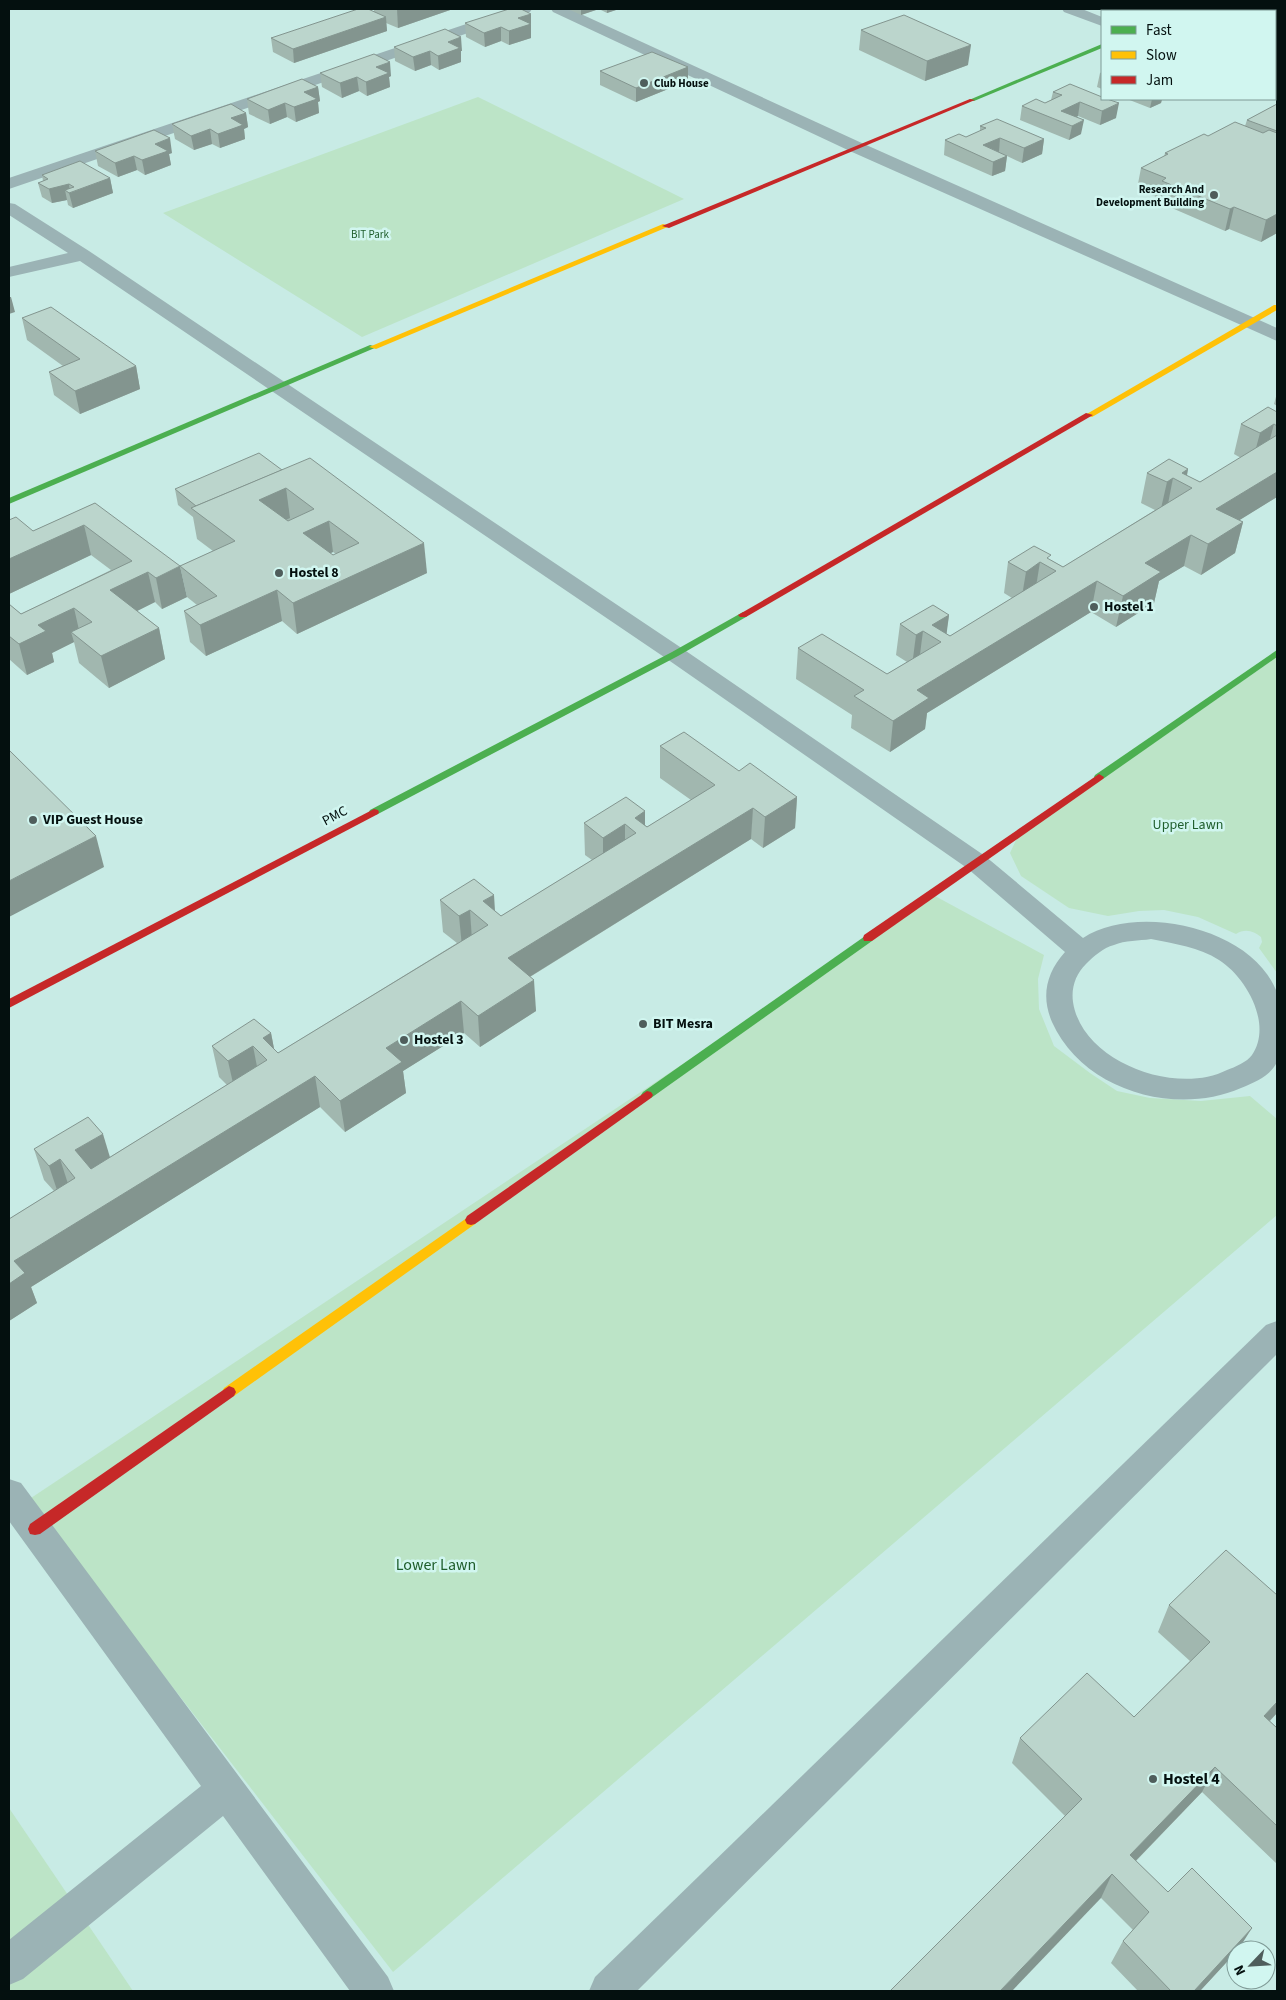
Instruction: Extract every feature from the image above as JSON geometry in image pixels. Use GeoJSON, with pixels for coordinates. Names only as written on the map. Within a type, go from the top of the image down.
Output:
{"type":"FeatureCollection","features":[{"type":"Feature","properties":{"kind":"street"},"geometry":{"type":"LineString","coordinates":[[9,184],[525,9]]}},
{"type":"Feature","properties":{"kind":"street"},"geometry":{"type":"LineString","coordinates":[[558,9],[858,148],[1277,335]]}},
{"type":"Feature","properties":{"kind":"street"},"geometry":{"type":"LineString","coordinates":[[1068,9],[1101,22]]}},
{"type":"Feature","properties":{"kind":"street"},"geometry":{"type":"LineString","coordinates":[[9,502],[278,387],[1101,46]]}},
{"type":"Feature","properties":{"kind":"street"},"geometry":{"type":"LineString","coordinates":[[9,208],[83,255],[674,654],[976,862],[1081,951]]}},
{"type":"Feature","properties":{"kind":"street"},"geometry":{"type":"LineString","coordinates":[[9,272],[83,255]]}},
{"type":"Feature","properties":{"kind":"street","name":"PMC"},"geometry":{"type":"LineString","coordinates":[[9,1004],[674,654],[1277,308]]}},
{"type":"Feature","properties":{"kind":"street"},"geometry":{"type":"LineString","coordinates":[[35,1529],[976,862],[1277,653]]}},
{"type":"Feature","properties":{"kind":"street"},"geometry":{"type":"LineString","coordinates":[[1151,930],[1192,937],[1230,954],[1260,979],[1276,1010],[1276,1040],[1270,1067],[1226,1084],[1184,1090],[1140,1082],[1100,1063],[1072,1036],[1058,1005],[1062,975],[1081,951],[1112,935],[1151,930]]}},
{"type":"Feature","properties":{"kind":"street"},"geometry":{"type":"LineString","coordinates":[[608,1991],[1277,1334]]}},
{"type":"Feature","properties":{"kind":"street"},"geometry":{"type":"LineString","coordinates":[[9,1494],[374,1991]]}},
{"type":"Feature","properties":{"kind":"street"},"geometry":{"type":"LineString","coordinates":[[9,1965],[227,1789]]}},
{"type":"Feature","properties":{"kind":"shaded area","name":"BIT Mesra"},"geometry":{"type":"Polygon","coordinates":[[[9,9],[1277,9],[1277,1991],[9,1991],[9,9]]]}},
{"type":"Feature","properties":{"kind":"green space"},"geometry":{"type":"Polygon","coordinates":[[[1105,9],[1277,9],[1277,70],[1276,10],[1105,9]]]}},
{"type":"Feature","properties":{"kind":"green space","name":"BIT Park"},"geometry":{"type":"Polygon","coordinates":[[[478,97],[684,199],[362,337],[163,213],[478,97]]]}},
{"type":"Feature","properties":{"kind":"green space","name":"Upper Lawn"},"geometry":{"type":"Polygon","coordinates":[[[1277,657],[1277,973],[1259,948],[1262,942],[1261,937],[1255,933],[1243,931],[1236,934],[1198,917],[1164,910],[1139,911],[1108,916],[1069,908],[1021,876],[1010,853],[1017,838],[1277,657]]]}},
{"type":"Feature","properties":{"kind":"green space","name":"Lower Lawn"},"geometry":{"type":"Polygon","coordinates":[[[935,896],[1044,955],[1038,979],[1039,1009],[1054,1046],[1117,1091],[1150,1098],[1201,1101],[1250,1096],[1277,1119],[1277,1215],[393,1972],[28,1500],[935,896]]]}},
{"type":"Feature","properties":{"kind":"green space"},"geometry":{"type":"Polygon","coordinates":[[[9,1808],[133,1991],[9,1991],[9,1808]]]}},
{"type":"Feature","properties":{"kind":"building"},"geometry":{"type":"Polygon","coordinates":[[[358,9],[368,9],[386,17],[293,49],[271,38],[358,9]]]}},
{"type":"Feature","properties":{"kind":"building"},"geometry":{"type":"Polygon","coordinates":[[[509,9],[521,9],[531,14],[518,18],[531,24],[509,31],[501,27],[484,33],[465,23],[509,9]]]}},
{"type":"Feature","properties":{"kind":"building"},"geometry":{"type":"Polygon","coordinates":[[[904,15],[971,45],[927,61],[861,30],[904,15]]]}},
{"type":"Feature","properties":{"kind":"building"},"geometry":{"type":"Polygon","coordinates":[[[445,29],[461,37],[448,42],[460,48],[438,56],[430,51],[413,57],[394,47],[445,29]]]}},
{"type":"Feature","properties":{"kind":"building"},"geometry":{"type":"Polygon","coordinates":[[[652,52],[688,67],[636,88],[600,71],[652,52]]]}},
{"type":"Feature","properties":{"kind":"building"},"geometry":{"type":"Polygon","coordinates":[[[374,54],[390,62],[376,67],[389,73],[366,82],[357,77],[340,83],[320,73],[374,54]]]}},
{"type":"Feature","properties":{"kind":"building"},"geometry":{"type":"Polygon","coordinates":[[[302,79],[318,87],[304,92],[317,99],[294,107],[285,103],[268,110],[247,99],[302,79]]]}},
{"type":"Feature","properties":{"kind":"building"},"geometry":{"type":"Polygon","coordinates":[[[1070,84],[1101,97],[1101,100],[1119,103],[1102,111],[1080,102],[1061,111],[1084,120],[1072,126],[1022,106],[1036,99],[1045,103],[1062,95],[1053,92],[1070,84]]]}},
{"type":"Feature","properties":{"kind":"building"},"geometry":{"type":"Polygon","coordinates":[[[231,104],[246,113],[231,118],[243,125],[218,134],[210,129],[191,136],[172,124],[231,104]]]}},
{"type":"Feature","properties":{"kind":"building"},"geometry":{"type":"Polygon","coordinates":[[[1277,104],[1277,131],[1247,120],[1277,104]]]}},
{"type":"Feature","properties":{"kind":"building"},"geometry":{"type":"Polygon","coordinates":[[[997,119],[1044,139],[1024,148],[1000,138],[983,145],[1007,156],[993,162],[945,140],[959,134],[966,137],[986,128],[980,126],[997,119]]]}},
{"type":"Feature","properties":{"kind":"building","name":"Research And Development Building"},"geometry":{"type":"Polygon","coordinates":[[[1235,122],[1263,133],[1269,130],[1277,133],[1277,214],[1266,220],[1234,207],[1230,209],[1162,181],[1166,178],[1141,168],[1168,154],[1165,153],[1204,134],[1208,136],[1235,122]]]}},
{"type":"Feature","properties":{"kind":"building"},"geometry":{"type":"Polygon","coordinates":[[[154,130],[170,138],[155,144],[168,151],[142,160],[134,156],[115,163],[95,151],[154,130]]]}},
{"type":"Feature","properties":{"kind":"building"},"geometry":{"type":"Polygon","coordinates":[[[80,161],[110,178],[69,193],[65,190],[74,187],[69,184],[49,189],[38,183],[48,179],[42,175],[80,161]]]}},
{"type":"Feature","properties":{"kind":"building"},"geometry":{"type":"Polygon","coordinates":[[[51,307],[136,366],[75,391],[49,372],[80,359],[22,318],[51,307]]]}},
{"type":"Feature","properties":{"kind":"building"},"geometry":{"type":"Polygon","coordinates":[[[1268,407],[1277,412],[1277,426],[1274,424],[1260,433],[1241,424],[1268,407]]]}},
{"type":"Feature","properties":{"kind":"building"},"geometry":{"type":"Polygon","coordinates":[[[1277,435],[1277,472],[1216,509],[1243,522],[1208,544],[1191,535],[1145,563],[1161,572],[1123,596],[1097,581],[917,690],[929,698],[893,721],[854,696],[864,690],[798,648],[822,634],[887,674],[941,642],[923,631],[916,635],[900,624],[933,605],[949,615],[932,625],[950,636],[1056,571],[1040,562],[1026,572],[1008,562],[1034,546],[1051,555],[1047,558],[1063,567],[1192,488],[1173,478],[1167,482],[1147,473],[1169,459],[1188,469],[1182,473],[1200,482],[1277,435]]]}},
{"type":"Feature","properties":{"kind":"building"},"geometry":{"type":"Polygon","coordinates":[[[259,453],[282,470],[196,506],[175,489],[259,453]]]}},
{"type":"Feature","properties":{"kind":"building"},"geometry":{"type":"Polygon","coordinates":[[[310,458],[424,543],[293,603],[277,590],[200,625],[184,611],[217,596],[180,566],[235,541],[191,508],[310,458]],[[286,488],[259,500],[288,521],[314,509],[286,488]],[[329,521],[303,533],[333,555],[359,543],[329,521]]]}},
{"type":"Feature","properties":{"kind":"building"},"geometry":{"type":"Polygon","coordinates":[[[95,503],[180,566],[156,578],[148,572],[110,590],[159,628],[101,656],[71,632],[92,622],[74,608],[38,625],[46,631],[19,644],[9,636],[9,604],[21,614],[132,561],[84,525],[9,559],[9,520],[16,517],[33,531],[95,503]]]}},
{"type":"Feature","properties":{"kind":"building"},"geometry":{"type":"Polygon","coordinates":[[[684,732],[739,771],[750,763],[797,797],[765,817],[753,808],[508,958],[534,980],[478,1016],[461,1001],[386,1048],[402,1062],[340,1101],[315,1076],[14,1261],[25,1273],[9,1284],[9,1219],[75,1178],[60,1159],[49,1166],[34,1149],[88,1117],[103,1134],[75,1150],[91,1169],[267,1060],[253,1046],[228,1061],[212,1046],[254,1019],[271,1033],[263,1038],[278,1053],[488,925],[470,910],[459,916],[440,900],[474,879],[494,895],[483,901],[501,916],[636,833],[625,824],[603,838],[584,823],[626,797],[645,811],[635,818],[647,827],[715,785],[660,746],[684,732]]]}},
{"type":"Feature","properties":{"kind":"building"},"geometry":{"type":"Polygon","coordinates":[[[9,750],[96,836],[9,881],[9,750]]]}},
{"type":"Feature","properties":{"kind":"building","name":"Hostel 4"},"geometry":{"type":"Polygon","coordinates":[[[1226,1550],[1277,1595],[1277,1702],[1264,1716],[1277,1728],[1277,1826],[1215,1767],[1130,1855],[1168,1892],[1192,1868],[1252,1928],[1241,1940],[1226,1940],[1226,1956],[1194,1991],[1171,1991],[1123,1941],[1149,1912],[1112,1874],[1000,1991],[890,1991],[1082,1799],[1020,1738],[1087,1673],[1134,1717],[1210,1642],[1169,1605],[1226,1550]]]}},
{"type":"Feature","properties":{"kind":"traffic: fast"},"geometry":{"type":"LineString","coordinates":[[972,100],[1101,46]]}},
{"type":"Feature","properties":{"kind":"traffic: fast"},"geometry":{"type":"LineString","coordinates":[[9,501],[373,347]]}},
{"type":"Feature","properties":{"kind":"traffic: fast"},"geometry":{"type":"LineString","coordinates":[[374,812],[675,654],[743,615]]}},
{"type":"Feature","properties":{"kind":"traffic: fast"},"geometry":{"type":"LineString","coordinates":[[1099,777],[1277,653]]}},
{"type":"Feature","properties":{"kind":"traffic: fast"},"geometry":{"type":"LineString","coordinates":[[647,1095],[868,938]]}},
{"type":"Feature","properties":{"kind":"traffic: slow"},"geometry":{"type":"LineString","coordinates":[[373,347],[666,226]]}},
{"type":"Feature","properties":{"kind":"traffic: slow"},"geometry":{"type":"LineString","coordinates":[[1089,415],[1277,307]]}},
{"type":"Feature","properties":{"kind":"traffic: slow"},"geometry":{"type":"LineString","coordinates":[[229,1392],[471,1220]]}},
{"type":"Feature","properties":{"kind":"traffic: jam"},"geometry":{"type":"LineString","coordinates":[[666,226],[972,100]]}},
{"type":"Feature","properties":{"kind":"traffic: jam"},"geometry":{"type":"LineString","coordinates":[[743,615],[1089,415]]}},
{"type":"Feature","properties":{"kind":"traffic: jam"},"geometry":{"type":"LineString","coordinates":[[868,938],[1099,777]]}},
{"type":"Feature","properties":{"kind":"traffic: jam"},"geometry":{"type":"LineString","coordinates":[[9,1004],[374,812]]}},
{"type":"Feature","properties":{"kind":"traffic: jam"},"geometry":{"type":"LineString","coordinates":[[471,1220],[647,1095]]}},
{"type":"Feature","properties":{"kind":"traffic: jam"},"geometry":{"type":"LineString","coordinates":[[35,1529],[229,1392]]}},
{"type":"Feature","properties":{"kind":"place","name":"Club House"},"geometry":{"type":"Point","coordinates":[644,83]}},
{"type":"Feature","properties":{"kind":"place","name":"Research And Development Building"},"geometry":{"type":"Point","coordinates":[1214,195]}},
{"type":"Feature","properties":{"kind":"place","name":"Hostel 8"},"geometry":{"type":"Point","coordinates":[279,573]}},
{"type":"Feature","properties":{"kind":"place","name":"Hostel 1"},"geometry":{"type":"Point","coordinates":[1094,607]}},
{"type":"Feature","properties":{"kind":"place","name":"VIP Guest House"},"geometry":{"type":"Point","coordinates":[33,820]}},
{"type":"Feature","properties":{"kind":"place","name":"BIT Mesra"},"geometry":{"type":"Point","coordinates":[643,1024]}},
{"type":"Feature","properties":{"kind":"place","name":"Hostel 3"},"geometry":{"type":"Point","coordinates":[404,1040]}},
{"type":"Feature","properties":{"kind":"place","name":"Hostel 4"},"geometry":{"type":"Point","coordinates":[1153,1779]}}]}
